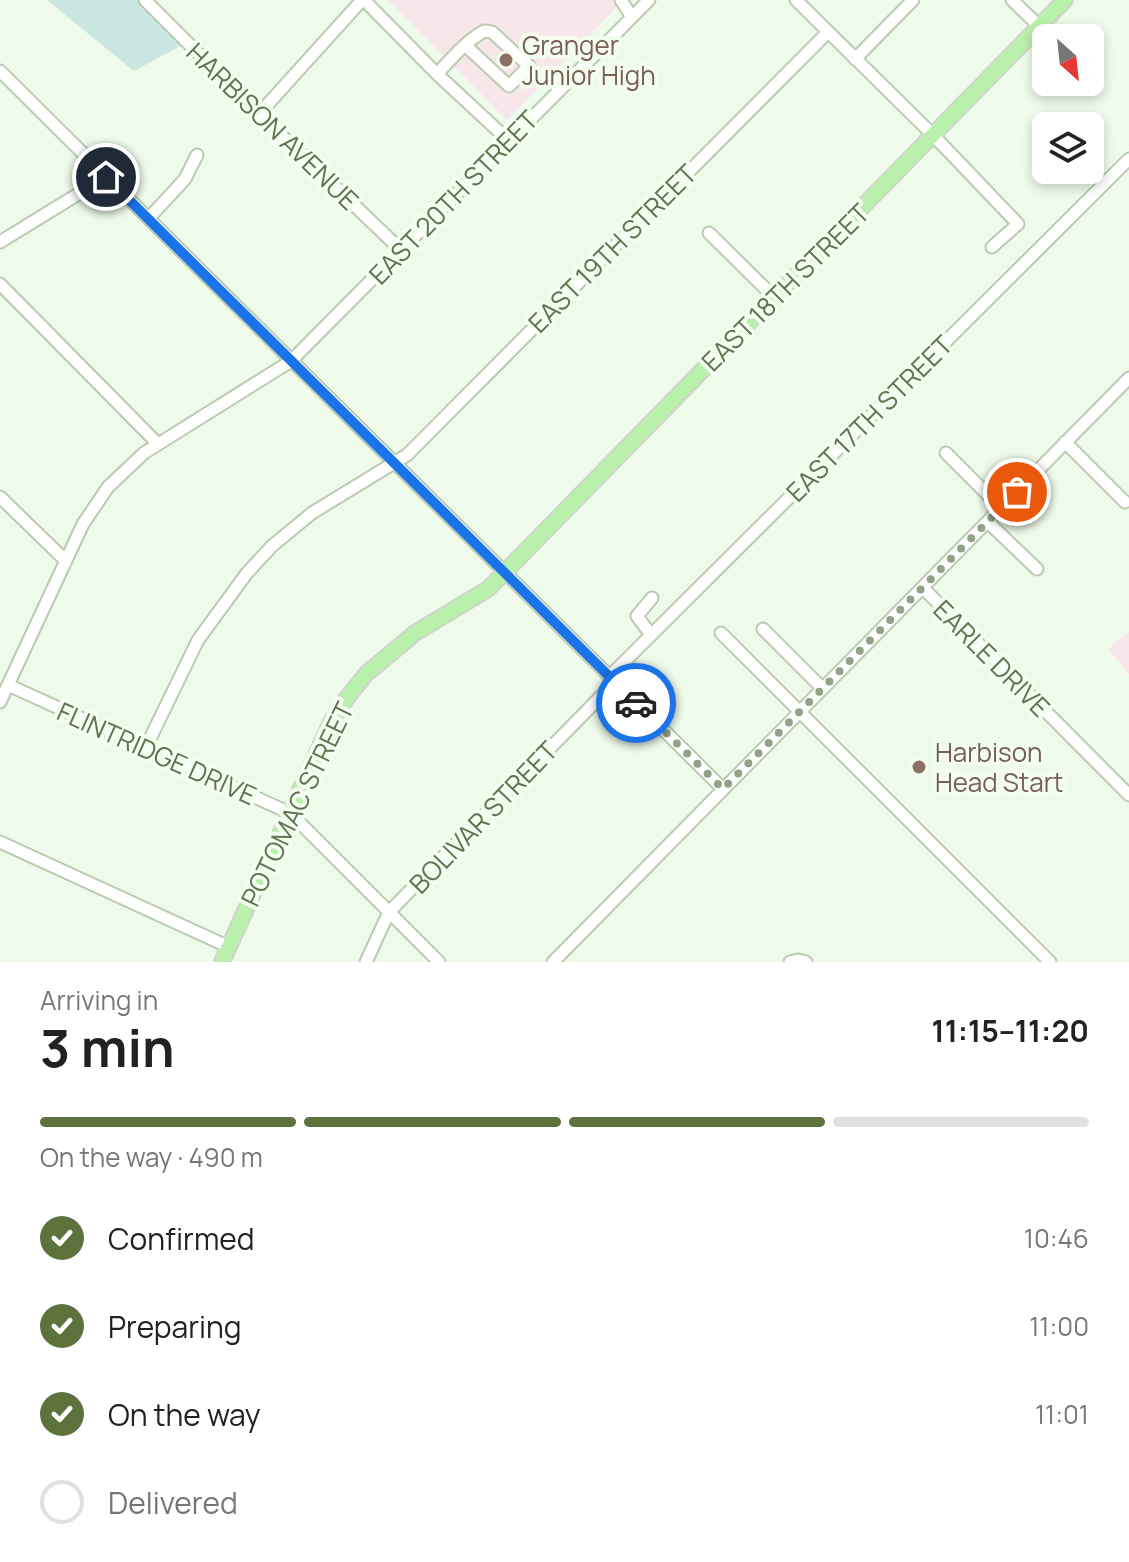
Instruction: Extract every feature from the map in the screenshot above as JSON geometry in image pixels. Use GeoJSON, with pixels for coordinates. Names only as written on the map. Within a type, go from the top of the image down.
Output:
{"type":"FeatureCollection","features":[{"type":"Feature","properties":{"kind":"main road","name":"EAST 18TH STREET"},"geometry":{"type":"LineString","coordinates":[[1041,24],[1065,0]]}},
{"type":"Feature","properties":{"kind":"main road","name":"EAST 18TH STREET"},"geometry":{"type":"LineString","coordinates":[[504,573],[1032,33]]}},
{"type":"Feature","properties":{"kind":"main road","name":"POTOMAC STREET"},"geometry":{"type":"LineString","coordinates":[[222,962],[331,722],[361,680],[415,633],[488,589],[504,573]]}},
{"type":"Feature","properties":{"kind":"street","name":"HARBISON AVENUE"},"geometry":{"type":"LineString","coordinates":[[145,0],[401,250]]}},
{"type":"Feature","properties":{"kind":"street"},"geometry":{"type":"LineString","coordinates":[[259,114],[363,0],[508,140]]}},
{"type":"Feature","properties":{"kind":"street"},"geometry":{"type":"LineString","coordinates":[[621,0],[632,17]]}},
{"type":"Feature","properties":{"kind":"street","name":"EAST 20TH STREET"},"geometry":{"type":"LineString","coordinates":[[0,702],[83,524],[108,487],[131,463],[158,444],[291,361],[649,0]]}},
{"type":"Feature","properties":{"kind":"street"},"geometry":{"type":"LineString","coordinates":[[796,0],[1018,224],[992,247]]}},
{"type":"Feature","properties":{"kind":"street"},"geometry":{"type":"LineString","coordinates":[[855,59],[913,0]]}},
{"type":"Feature","properties":{"kind":"street"},"geometry":{"type":"LineString","coordinates":[[1012,0],[1037,24]]}},
{"type":"Feature","properties":{"kind":"street"},"geometry":{"type":"LineString","coordinates":[[437,74],[465,45],[484,31],[492,32],[529,66],[509,86],[465,45]]}},
{"type":"Feature","properties":{"kind":"street","name":"EAST 19TH STREET"},"geometry":{"type":"LineString","coordinates":[[146,747],[198,640],[247,573],[272,546],[312,513],[407,455],[828,32]]}},
{"type":"Feature","properties":{"kind":"street"},"geometry":{"type":"LineString","coordinates":[[0,71],[723,789]]}},
{"type":"Feature","properties":{"kind":"street"},"geometry":{"type":"LineString","coordinates":[[149,218],[185,179],[197,155]]}},
{"type":"Feature","properties":{"kind":"street","name":"EAST 17TH STREET"},"geometry":{"type":"LineString","coordinates":[[612,679],[651,635],[1129,159]]}},
{"type":"Feature","properties":{"kind":"street"},"geometry":{"type":"LineString","coordinates":[[0,242],[106,177]]}},
{"type":"Feature","properties":{"kind":"street"},"geometry":{"type":"LineString","coordinates":[[709,233],[775,298]]}},
{"type":"Feature","properties":{"kind":"street"},"geometry":{"type":"LineString","coordinates":[[0,284],[158,444]]}},
{"type":"Feature","properties":{"kind":"street"},"geometry":{"type":"LineString","coordinates":[[553,962],[1129,378]]}},
{"type":"Feature","properties":{"kind":"street"},"geometry":{"type":"LineString","coordinates":[[1065,442],[1125,502]]}},
{"type":"Feature","properties":{"kind":"street"},"geometry":{"type":"LineString","coordinates":[[946,453],[1001,508]]}},
{"type":"Feature","properties":{"kind":"street"},"geometry":{"type":"LineString","coordinates":[[0,497],[66,561]]}},
{"type":"Feature","properties":{"kind":"street"},"geometry":{"type":"LineString","coordinates":[[988,522],[1037,569]]}},
{"type":"Feature","properties":{"kind":"street","name":"EARLE DRIVE"},"geometry":{"type":"LineString","coordinates":[[923,588],[1129,795]]}},
{"type":"Feature","properties":{"kind":"street"},"geometry":{"type":"LineString","coordinates":[[651,635],[637,616],[652,598]]}},
{"type":"Feature","properties":{"kind":"street"},"geometry":{"type":"LineString","coordinates":[[763,629],[822,688]]}},
{"type":"Feature","properties":{"kind":"street"},"geometry":{"type":"LineString","coordinates":[[721,633],[1050,962]]}},
{"type":"Feature","properties":{"kind":"street","name":"BOLIVAR STREET"},"geometry":{"type":"LineString","coordinates":[[366,962],[389,912],[612,679]]}},
{"type":"Feature","properties":{"kind":"street","name":"FLINTRIDGE DRIVE"},"geometry":{"type":"LineString","coordinates":[[8,685],[290,813],[439,962]]}},
{"type":"Feature","properties":{"kind":"street"},"geometry":{"type":"LineString","coordinates":[[0,842],[229,947]]}},
{"type":"Feature","properties":{"kind":"shaded area"},"geometry":{"type":"Polygon","coordinates":[[[47,0],[138,0],[184,44],[134,71],[47,0]]]}},
{"type":"Feature","properties":{"kind":"shaded area","name":"Granger Junior High"},"geometry":{"type":"Polygon","coordinates":[[[388,0],[624,0],[507,120],[388,0]]]}},
{"type":"Feature","properties":{"kind":"shaded area"},"geometry":{"type":"Polygon","coordinates":[[[1129,631],[1129,674],[1108,649],[1129,631]]]}},
{"type":"Feature","properties":{"kind":"way so far"},"geometry":{"type":"LineString","coordinates":[[636,703],[723,789],[1017,492]]}},
{"type":"Feature","properties":{"kind":"place","name":"Granger Junior High"},"geometry":{"type":"Point","coordinates":[506,60]}},
{"type":"Feature","properties":{"kind":"place","name":"Harbison Head Start"},"geometry":{"type":"Point","coordinates":[919,767]}},
{"type":"Feature","properties":{"kind":"route"},"geometry":{"type":"LineString","coordinates":[[106,177],[636,703]]}}]}
